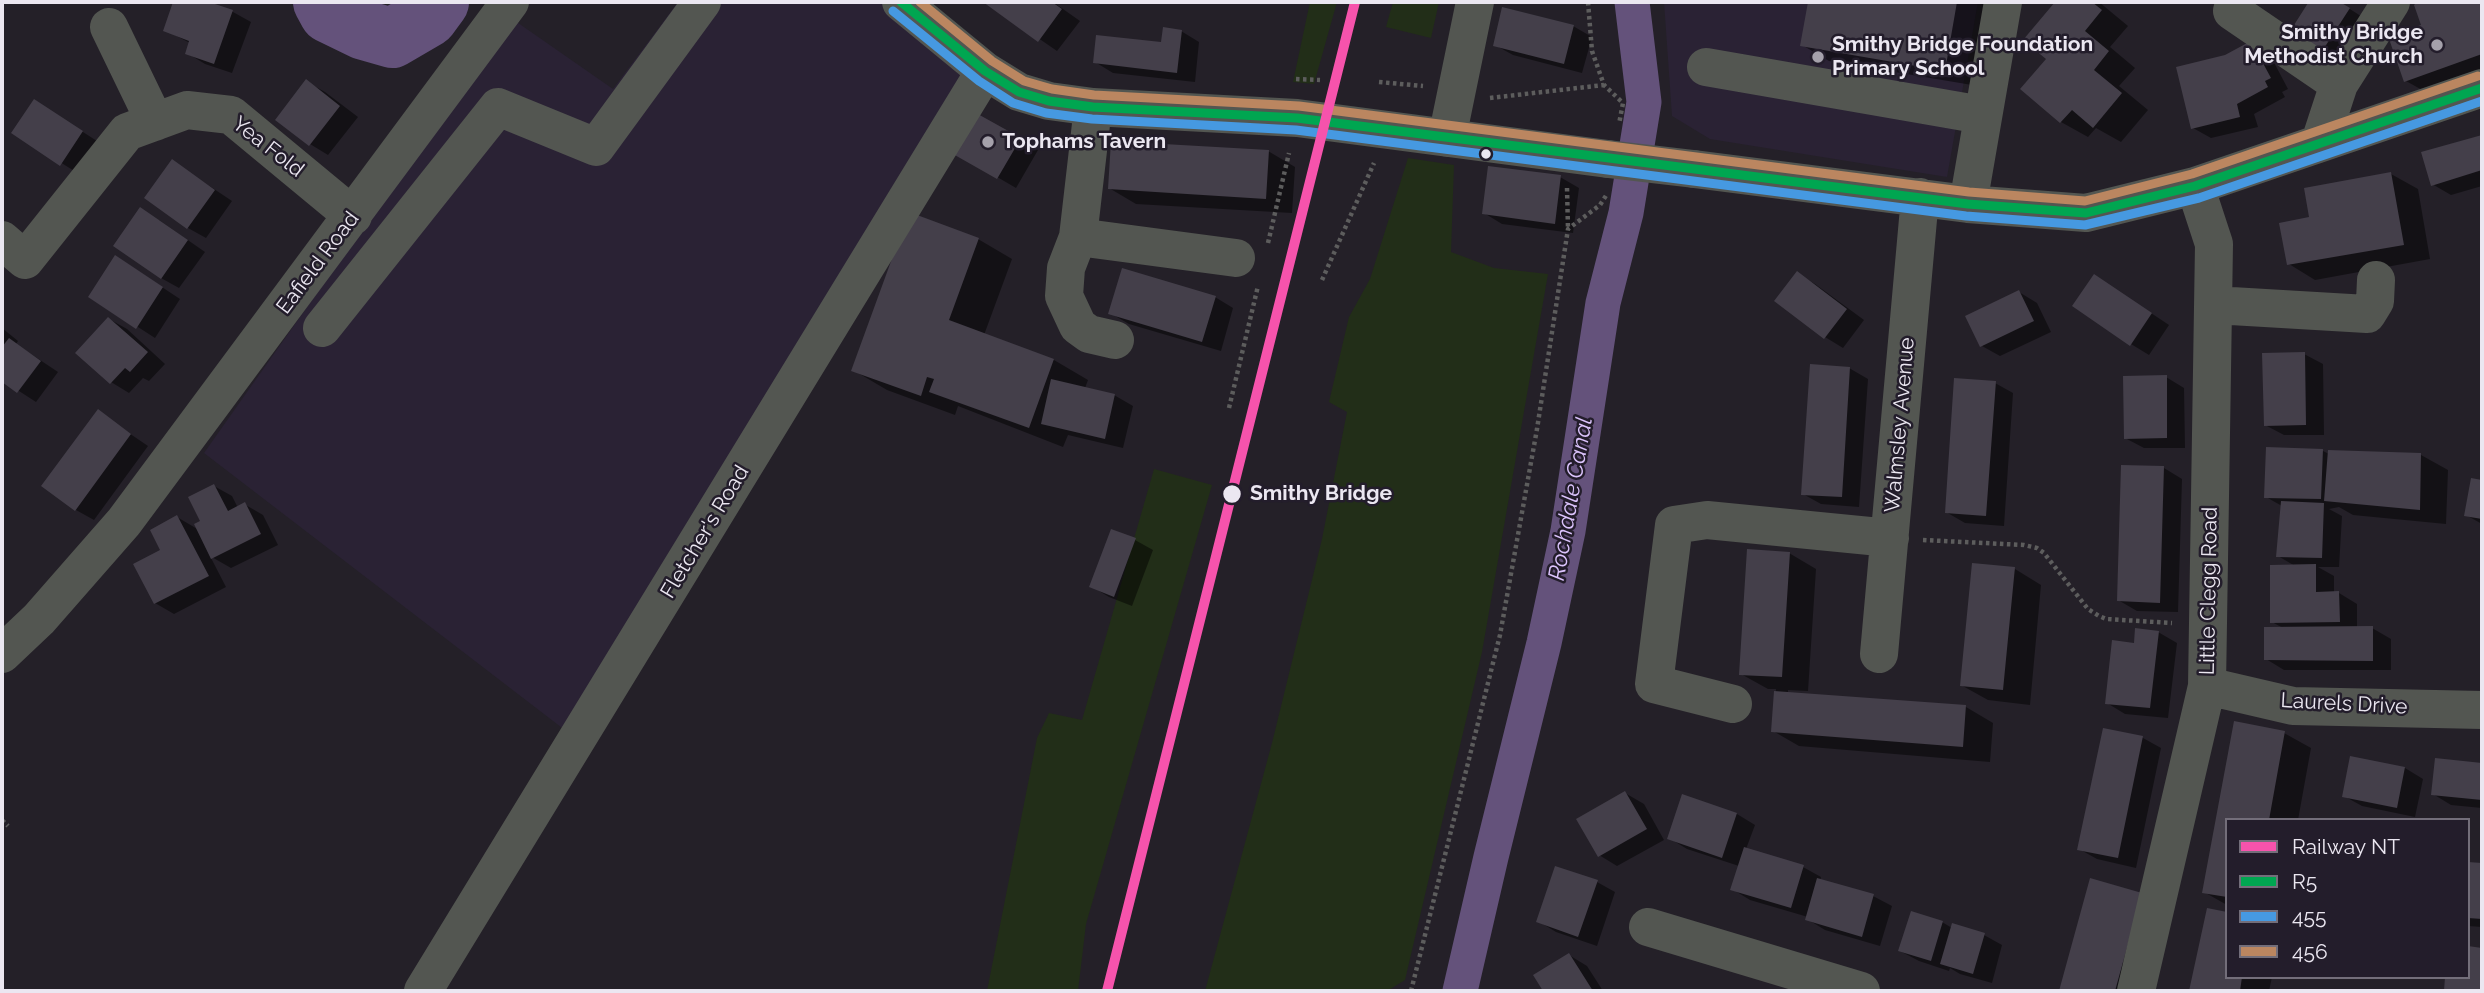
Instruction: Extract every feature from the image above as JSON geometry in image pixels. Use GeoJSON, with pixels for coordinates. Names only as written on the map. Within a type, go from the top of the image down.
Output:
{"type":"FeatureCollection","features":[{"type":"Feature","properties":{"kind":"street","name":"Eafield Road"},"geometry":{"type":"LineString","coordinates":[[2,654],[39,619],[124,522],[509,2]]}},
{"type":"Feature","properties":{"kind":"street"},"geometry":{"type":"LineString","coordinates":[[322,328],[498,107],[596,147],[702,2]]}},
{"type":"Feature","properties":{"kind":"street"},"geometry":{"type":"LineString","coordinates":[[901,2],[985,71],[1019,92],[1049,101],[1093,107],[1297,118],[1968,204],[2086,213],[2196,186],[2482,88]]}},
{"type":"Feature","properties":{"kind":"street"},"geometry":{"type":"LineString","coordinates":[[1447,138],[1439,89],[1475,2]]}},
{"type":"Feature","properties":{"kind":"street"},"geometry":{"type":"LineString","coordinates":[[1968,204],[2003,2]]}},
{"type":"Feature","properties":{"kind":"street"},"geometry":{"type":"LineString","coordinates":[[2320,142],[2339,83],[2391,2]]}},
{"type":"Feature","properties":{"kind":"street"},"geometry":{"type":"LineString","coordinates":[[2232,11],[2339,83]]}},
{"type":"Feature","properties":{"kind":"street"},"geometry":{"type":"LineString","coordinates":[[109,27],[156,122]]}},
{"type":"Feature","properties":{"kind":"street"},"geometry":{"type":"LineString","coordinates":[[1706,67],[1982,115]]}},
{"type":"Feature","properties":{"kind":"street","name":"Fletcher's Road"},"geometry":{"type":"LineString","coordinates":[[423,991],[985,71]]}},
{"type":"Feature","properties":{"kind":"street"},"geometry":{"type":"LineString","coordinates":[[1093,107],[1078,237],[1066,268],[1064,296],[1078,326],[1089,334],[1115,340]]}},
{"type":"Feature","properties":{"kind":"street","name":"Yea Fold"},"geometry":{"type":"LineString","coordinates":[[14,250],[127,132],[187,110],[231,115],[353,216]]}},
{"type":"Feature","properties":{"kind":"street","name":"Little Clegg Road"},"geometry":{"type":"LineString","coordinates":[[2136,991],[2207,685],[2214,244],[2196,186]]}},
{"type":"Feature","properties":{"kind":"street","name":"Walmsley Avenue"},"geometry":{"type":"LineString","coordinates":[[1880,654],[1920,197]]}},
{"type":"Feature","properties":{"kind":"street"},"geometry":{"type":"LineString","coordinates":[[1078,237],[1236,258]]}},
{"type":"Feature","properties":{"kind":"street"},"geometry":{"type":"LineString","coordinates":[[2214,306],[2367,314],[2375,301],[2376,280]]}},
{"type":"Feature","properties":{"kind":"street"},"geometry":{"type":"LineString","coordinates":[[1733,704],[1654,684],[1674,525],[1706,520],[1890,538]]}},
{"type":"Feature","properties":{"kind":"street","name":"Laurels Drive"},"geometry":{"type":"LineString","coordinates":[[2207,685],[2293,706],[2482,710]]}},
{"type":"Feature","properties":{"kind":"street"},"geometry":{"type":"LineString","coordinates":[[1648,927],[1836,988]]}},
{"type":"Feature","properties":{"kind":"path"},"geometry":{"type":"LineString","coordinates":[[1567,229],[1600,205],[1623,103],[1604,85],[1592,51],[1588,2]]}},
{"type":"Feature","properties":{"kind":"path"},"geometry":{"type":"LineString","coordinates":[[1379,82],[1439,89],[1477,100],[1604,85]]}},
{"type":"Feature","properties":{"kind":"path"},"geometry":{"type":"LineString","coordinates":[[1322,280],[1389,130]]}},
{"type":"Feature","properties":{"kind":"path"},"geometry":{"type":"LineString","coordinates":[[1411,991],[1500,635],[1537,429],[1567,229],[1567,184],[1575,184]]}},
{"type":"Feature","properties":{"kind":"path"},"geometry":{"type":"LineString","coordinates":[[1890,538],[2024,545],[2037,548],[2044,553],[2088,609],[2099,616],[2106,619],[2208,626]]}},
{"type":"Feature","properties":{"kind":"path"},"geometry":{"type":"LineString","coordinates":[[2,820],[8,826]]}},
{"type":"Feature","properties":{"kind":"shaded area"},"geometry":{"type":"Polygon","coordinates":[[[678,2],[885,2],[974,74],[570,734],[204,453],[511,18],[613,89],[678,2]]]}},
{"type":"Feature","properties":{"kind":"shaded area","name":"Smithy Bridge Foundation Primary School"},"geometry":{"type":"Polygon","coordinates":[[[1664,2],[1978,2],[1947,177],[1710,139],[1672,116],[1664,2]]]}},
{"type":"Feature","properties":{"kind":"green space"},"geometry":{"type":"Polygon","coordinates":[[[1310,2],[1337,2],[1314,84],[1293,82],[1310,2]]]}},
{"type":"Feature","properties":{"kind":"green space"},"geometry":{"type":"Polygon","coordinates":[[[1393,2],[1439,2],[1431,38],[1386,27],[1393,2]]]}},
{"type":"Feature","properties":{"kind":"green space"},"geometry":{"type":"Polygon","coordinates":[[[1408,158],[1454,165],[1451,252],[1494,268],[1548,274],[1482,652],[1405,980],[1387,991],[1205,991],[1272,743],[1322,539],[1347,412],[1329,402],[1349,317],[1370,279],[1408,158]]]}},
{"type":"Feature","properties":{"kind":"green space"},"geometry":{"type":"Polygon","coordinates":[[[1154,469],[1212,485],[1086,924],[1078,991],[987,991],[1037,738],[1049,713],[1082,720],[1154,469]]]}},
{"type":"Feature","properties":{"kind":"building"},"geometry":{"type":"Polygon","coordinates":[[[173,2],[209,2],[233,10],[214,64],[185,54],[189,41],[163,31],[173,2]]]}},
{"type":"Feature","properties":{"kind":"building"},"geometry":{"type":"Polygon","coordinates":[[[983,2],[1052,2],[1062,9],[1038,42],[983,2]]]}},
{"type":"Feature","properties":{"kind":"building"},"geometry":{"type":"Polygon","coordinates":[[[1808,2],[1957,2],[1945,71],[1800,46],[1808,2]]]}},
{"type":"Feature","properties":{"kind":"building"},"geometry":{"type":"Polygon","coordinates":[[[2055,2],[2092,2],[2102,10],[2085,31],[2109,51],[2094,70],[2122,93],[2093,128],[2072,110],[2060,123],[2020,89],[2046,59],[2023,40],[2055,2]]]}},
{"type":"Feature","properties":{"kind":"building"},"geometry":{"type":"Polygon","coordinates":[[[2306,2],[2340,2],[2350,8],[2319,56],[2287,36],[2308,3],[2306,2]]]}},
{"type":"Feature","properties":{"kind":"building","name":"Smithy Bridge Methodist Church"},"geometry":{"type":"Polygon","coordinates":[[[2417,2],[2482,2],[2482,54],[2404,82],[2388,36],[2421,25],[2414,5],[2417,2]]]}},
{"type":"Feature","properties":{"kind":"building"},"geometry":{"type":"Polygon","coordinates":[[[1502,7],[1574,25],[1564,64],[1493,46],[1502,7]]]}},
{"type":"Feature","properties":{"kind":"building"},"geometry":{"type":"Polygon","coordinates":[[[1163,27],[1182,30],[1177,73],[1093,63],[1096,35],[1161,42],[1163,27]]]}},
{"type":"Feature","properties":{"kind":"building"},"geometry":{"type":"Polygon","coordinates":[[[2251,41],[2271,78],[2265,81],[2268,87],[2237,104],[2240,117],[2191,129],[2176,67],[2225,55],[2251,41]]]}},
{"type":"Feature","properties":{"kind":"building"},"geometry":{"type":"Polygon","coordinates":[[[306,79],[340,106],[309,146],[275,120],[306,79]]]}},
{"type":"Feature","properties":{"kind":"building"},"geometry":{"type":"Polygon","coordinates":[[[34,99],[83,131],[60,166],[11,133],[34,99]]]}},
{"type":"Feature","properties":{"kind":"building"},"geometry":{"type":"Polygon","coordinates":[[[976,113],[1021,138],[997,179],[953,154],[976,113]]]}},
{"type":"Feature","properties":{"kind":"building"},"geometry":{"type":"Polygon","coordinates":[[[2482,135],[2482,170],[2431,186],[2421,152],[2482,135]]]}},
{"type":"Feature","properties":{"kind":"building"},"geometry":{"type":"Polygon","coordinates":[[[1111,141],[1269,150],[1266,199],[1108,189],[1111,141]]]}},
{"type":"Feature","properties":{"kind":"building"},"geometry":{"type":"Polygon","coordinates":[[[172,159],[215,190],[187,229],[144,198],[172,159]]]}},
{"type":"Feature","properties":{"kind":"building"},"geometry":{"type":"Polygon","coordinates":[[[1488,166],[1561,175],[1555,224],[1482,214],[1488,166]]]}},
{"type":"Feature","properties":{"kind":"building"},"geometry":{"type":"Polygon","coordinates":[[[2391,172],[2404,245],[2287,265],[2279,223],[2309,217],[2304,188],[2391,172]]]}},
{"type":"Feature","properties":{"kind":"building"},"geometry":{"type":"Polygon","coordinates":[[[140,207],[188,240],[161,279],[113,246],[140,207]]]}},
{"type":"Feature","properties":{"kind":"building"},"geometry":{"type":"Polygon","coordinates":[[[909,212],[979,238],[949,320],[1054,359],[1029,428],[929,392],[934,379],[927,377],[921,396],[851,371],[909,212]]]}},
{"type":"Feature","properties":{"kind":"building"},"geometry":{"type":"Polygon","coordinates":[[[115,255],[163,287],[136,329],[88,297],[115,255]]]}},
{"type":"Feature","properties":{"kind":"building"},"geometry":{"type":"Polygon","coordinates":[[[1122,268],[1216,296],[1202,342],[1108,314],[1122,268]]]}},
{"type":"Feature","properties":{"kind":"building"},"geometry":{"type":"Polygon","coordinates":[[[1797,271],[1847,309],[1824,339],[1774,301],[1797,271]]]}},
{"type":"Feature","properties":{"kind":"building"},"geometry":{"type":"Polygon","coordinates":[[[2094,274],[2152,313],[2130,346],[2072,306],[2094,274]]]}},
{"type":"Feature","properties":{"kind":"building"},"geometry":{"type":"Polygon","coordinates":[[[2019,290],[2034,321],[1980,347],[1965,316],[2019,290]]]}},
{"type":"Feature","properties":{"kind":"building"},"geometry":{"type":"Polygon","coordinates":[[[108,317],[148,352],[130,372],[125,368],[110,384],[75,353],[108,317]]]}},
{"type":"Feature","properties":{"kind":"building"},"geometry":{"type":"Polygon","coordinates":[[[9,338],[41,361],[17,393],[2,382],[2,347],[9,338]]]}},
{"type":"Feature","properties":{"kind":"building"},"geometry":{"type":"Polygon","coordinates":[[[2305,352],[2306,425],[2264,426],[2262,353],[2305,352]]]}},
{"type":"Feature","properties":{"kind":"building"},"geometry":{"type":"Polygon","coordinates":[[[1810,364],[1850,367],[1842,497],[1801,495],[1810,364]]]}},
{"type":"Feature","properties":{"kind":"building"},"geometry":{"type":"Polygon","coordinates":[[[2167,375],[2167,438],[2124,439],[2123,376],[2167,375]]]}},
{"type":"Feature","properties":{"kind":"building"},"geometry":{"type":"Polygon","coordinates":[[[1954,378],[1996,381],[1986,516],[1945,513],[1954,378]]]}},
{"type":"Feature","properties":{"kind":"building"},"geometry":{"type":"Polygon","coordinates":[[[1051,379],[1115,394],[1105,439],[1041,424],[1051,379]]]}},
{"type":"Feature","properties":{"kind":"building"},"geometry":{"type":"Polygon","coordinates":[[[98,409],[131,434],[75,511],[41,486],[98,409]]]}},
{"type":"Feature","properties":{"kind":"building"},"geometry":{"type":"Polygon","coordinates":[[[2266,447],[2323,449],[2321,499],[2264,498],[2266,447]]]}},
{"type":"Feature","properties":{"kind":"building"},"geometry":{"type":"Polygon","coordinates":[[[2328,450],[2421,453],[2420,510],[2324,501],[2328,450]]]}},
{"type":"Feature","properties":{"kind":"building"},"geometry":{"type":"Polygon","coordinates":[[[2121,465],[2164,466],[2160,603],[2117,601],[2121,465]]]}},
{"type":"Feature","properties":{"kind":"building"},"geometry":{"type":"Polygon","coordinates":[[[2471,478],[2482,480],[2482,519],[2464,516],[2471,478]]]}},
{"type":"Feature","properties":{"kind":"building"},"geometry":{"type":"Polygon","coordinates":[[[214,484],[228,511],[245,502],[261,534],[211,559],[194,524],[200,521],[188,497],[214,484]]]}},
{"type":"Feature","properties":{"kind":"building"},"geometry":{"type":"Polygon","coordinates":[[[2281,501],[2324,503],[2322,558],[2276,557],[2281,501]]]}},
{"type":"Feature","properties":{"kind":"building"},"geometry":{"type":"Polygon","coordinates":[[[177,515],[209,576],[154,604],[133,564],[160,550],[150,530],[177,515]]]}},
{"type":"Feature","properties":{"kind":"building"},"geometry":{"type":"Polygon","coordinates":[[[1111,529],[1136,538],[1114,597],[1089,587],[1111,529]]]}},
{"type":"Feature","properties":{"kind":"building"},"geometry":{"type":"Polygon","coordinates":[[[1747,549],[1790,552],[1782,677],[1739,675],[1747,549]]]}},
{"type":"Feature","properties":{"kind":"building"},"geometry":{"type":"Polygon","coordinates":[[[1972,563],[2015,567],[2003,690],[1960,686],[1972,563]]]}},
{"type":"Feature","properties":{"kind":"building"},"geometry":{"type":"Polygon","coordinates":[[[2316,564],[2316,592],[2339,591],[2340,622],[2270,623],[2270,565],[2316,564]]]}},
{"type":"Feature","properties":{"kind":"building"},"geometry":{"type":"Polygon","coordinates":[[[2373,626],[2373,661],[2264,660],[2264,627],[2373,626]]]}},
{"type":"Feature","properties":{"kind":"building"},"geometry":{"type":"Polygon","coordinates":[[[2135,628],[2159,631],[2150,708],[2105,704],[2112,640],[2134,643],[2135,628]]]}},
{"type":"Feature","properties":{"kind":"building"},"geometry":{"type":"Polygon","coordinates":[[[1774,691],[1966,705],[1963,747],[1771,732],[1774,691]]]}},
{"type":"Feature","properties":{"kind":"building"},"geometry":{"type":"Polygon","coordinates":[[[2234,721],[2285,731],[2269,818],[2225,818],[2225,897],[2202,893],[2234,721]]]}},
{"type":"Feature","properties":{"kind":"building"},"geometry":{"type":"Polygon","coordinates":[[[2103,728],[2143,736],[2118,858],[2077,850],[2103,728]]]}},
{"type":"Feature","properties":{"kind":"building"},"geometry":{"type":"Polygon","coordinates":[[[2350,756],[2405,767],[2397,808],[2342,797],[2350,756]]]}},
{"type":"Feature","properties":{"kind":"building"},"geometry":{"type":"Polygon","coordinates":[[[2435,758],[2482,763],[2482,800],[2431,795],[2435,758]]]}},
{"type":"Feature","properties":{"kind":"building"},"geometry":{"type":"Polygon","coordinates":[[[1625,791],[1647,829],[1598,857],[1576,819],[1625,791]]]}},
{"type":"Feature","properties":{"kind":"building"},"geometry":{"type":"Polygon","coordinates":[[[1682,794],[1737,813],[1722,858],[1667,839],[1682,794]]]}},
{"type":"Feature","properties":{"kind":"building"},"geometry":{"type":"Polygon","coordinates":[[[1744,847],[1804,865],[1791,908],[1730,890],[1744,847]]]}},
{"type":"Feature","properties":{"kind":"building"},"geometry":{"type":"Polygon","coordinates":[[[2470,862],[2482,863],[2482,919],[2470,918],[2470,862]]]}},
{"type":"Feature","properties":{"kind":"building"},"geometry":{"type":"Polygon","coordinates":[[[1555,866],[1598,880],[1578,937],[1536,922],[1555,866]]]}},
{"type":"Feature","properties":{"kind":"building"},"geometry":{"type":"Polygon","coordinates":[[[1817,878],[1874,894],[1862,937],[1805,920],[1817,878]]]}},
{"type":"Feature","properties":{"kind":"building"},"geometry":{"type":"Polygon","coordinates":[[[2090,878],[2142,893],[2115,991],[2059,991],[2090,878]]]}},
{"type":"Feature","properties":{"kind":"building"},"geometry":{"type":"Polygon","coordinates":[[[2207,908],[2225,912],[2225,979],[2242,979],[2240,991],[2189,991],[2207,908]]]}},
{"type":"Feature","properties":{"kind":"building"},"geometry":{"type":"Polygon","coordinates":[[[1911,911],[1943,921],[1931,961],[1898,951],[1911,911]]]}},
{"type":"Feature","properties":{"kind":"building"},"geometry":{"type":"Polygon","coordinates":[[[1952,923],[1985,933],[1973,974],[1940,964],[1952,923]]]}},
{"type":"Feature","properties":{"kind":"building"},"geometry":{"type":"Polygon","coordinates":[[[2470,946],[2482,948],[2482,991],[2444,991],[2445,979],[2470,979],[2470,946]]]}},
{"type":"Feature","properties":{"kind":"building"},"geometry":{"type":"Polygon","coordinates":[[[1569,953],[1593,991],[1543,991],[1533,975],[1569,953]]]}},
{"type":"Feature","properties":{"kind":"waterway"},"geometry":{"type":"LineString","coordinates":[[323,2],[329,13],[364,30],[392,38],[428,17],[439,2]]}},
{"type":"Feature","properties":{"kind":"waterway","name":"Rochdale Canal"},"geometry":{"type":"LineString","coordinates":[[1460,991],[1544,643],[1568,531],[1603,303],[1626,213],[1644,102],[1632,2]]}},
{"type":"Feature","properties":{"kind":"rail line","name":"NT"},"geometry":{"type":"LineString","coordinates":[[1107,991],[1355,2]]}},
{"type":"Feature","properties":{"kind":"transit line","name":"R5"},"geometry":{"type":"LineString","coordinates":[[901,2],[985,71],[1019,92],[1049,101],[1093,107],[1297,118],[1968,204],[2086,213],[2195,186],[2482,88]]}},
{"type":"Feature","properties":{"kind":"transit line","name":"456"},"geometry":{"type":"LineString","coordinates":[[920,2],[992,61],[1024,81],[1052,89],[1094,95],[1299,106],[1969,192],[2085,201],[2192,174],[2478,76]]}},
{"type":"Feature","properties":{"kind":"transit line","name":"455"},"geometry":{"type":"LineString","coordinates":[[893,11],[979,81],[1013,103],[1046,113],[1092,119],[1296,130],[1966,216],[2085,225],[2199,198],[2482,101]]}},
{"type":"Feature","properties":{"kind":"place","name":"Smithy Bridge Methodist Church"},"geometry":{"type":"Point","coordinates":[2437,45]}},
{"type":"Feature","properties":{"kind":"place","name":"Smithy Bridge Foundation Primary School"},"geometry":{"type":"Point","coordinates":[1818,57]}},
{"type":"Feature","properties":{"kind":"place","name":"Tophams Tavern"},"geometry":{"type":"Point","coordinates":[988,142]}},
{"type":"Feature","properties":{"kind":"place","name":"Smithy Bridge"},"geometry":{"type":"Point","coordinates":[1232,494]}}]}
